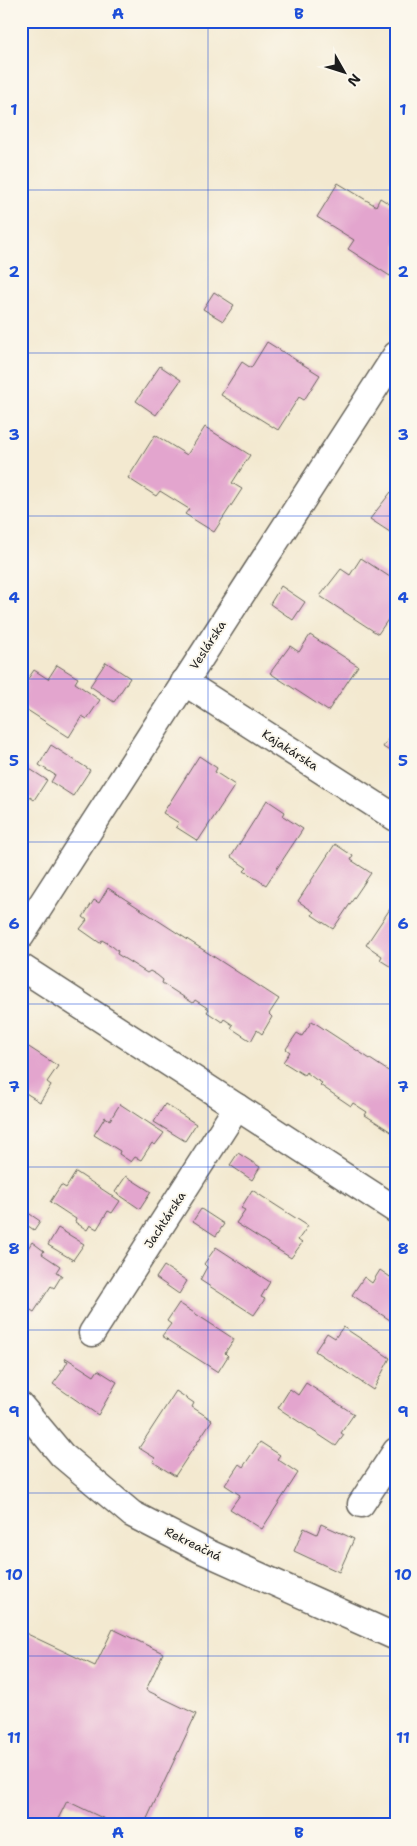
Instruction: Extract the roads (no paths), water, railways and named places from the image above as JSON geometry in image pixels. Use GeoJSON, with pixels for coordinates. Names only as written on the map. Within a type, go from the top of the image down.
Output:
{"type":"FeatureCollection","features":[{"type":"Feature","properties":{"kind":"street","name":"Veslárska"},"geometry":{"type":"LineString","coordinates":[[21,936],[396,356]]}},
{"type":"Feature","properties":{"kind":"street","name":"Kajakárska"},"geometry":{"type":"LineString","coordinates":[[184,682],[396,818]]}},
{"type":"Feature","properties":{"kind":"street"},"geometry":{"type":"LineString","coordinates":[[21,967],[396,1210]]}},
{"type":"Feature","properties":{"kind":"street","name":"Jachtárska"},"geometry":{"type":"LineString","coordinates":[[92,1333],[237,1107]]}},
{"type":"Feature","properties":{"kind":"street","name":"Rekreačná"},"geometry":{"type":"LineString","coordinates":[[21,1406],[62,1456],[132,1514],[204,1551],[396,1637]]}},
{"type":"Feature","properties":{"kind":"street"},"geometry":{"type":"LineString","coordinates":[[361,1504],[396,1451]]}}]}
